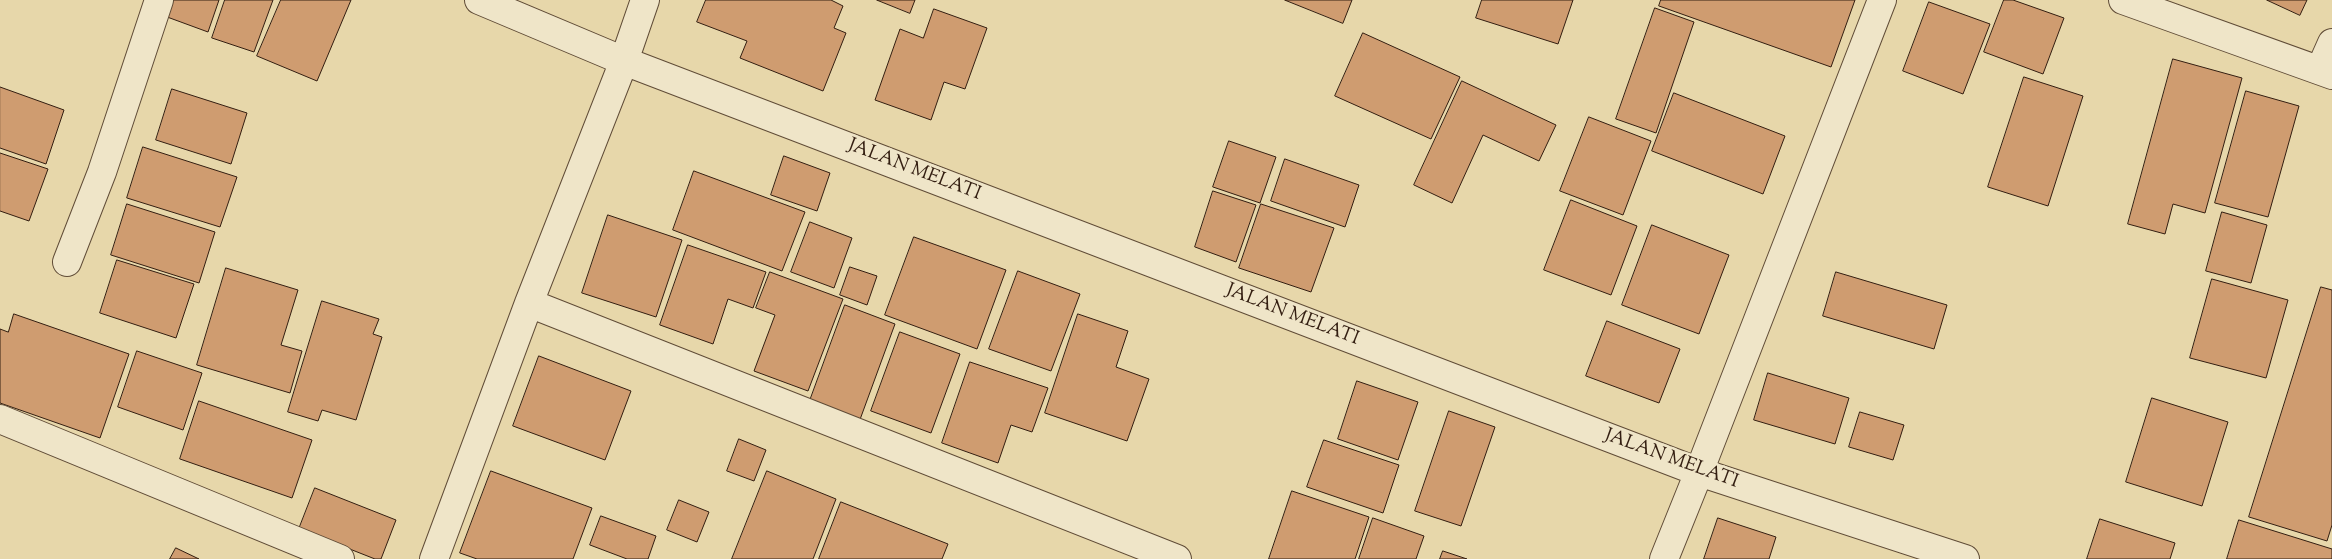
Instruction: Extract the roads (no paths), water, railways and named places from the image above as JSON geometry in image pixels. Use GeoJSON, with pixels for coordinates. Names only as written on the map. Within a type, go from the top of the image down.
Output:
{"type":"FeatureCollection","features":[{"type":"Feature","properties":{"kind":"street"},"geometry":{"type":"LineString","coordinates":[[67,262],[102,172],[159,0]]}},
{"type":"Feature","properties":{"kind":"street","name":"JALAN MELATI"},"geometry":{"type":"LineString","coordinates":[[479,0],[624,60],[1699,472],[1965,559]]}},
{"type":"Feature","properties":{"kind":"street"},"geometry":{"type":"LineString","coordinates":[[434,559],[529,303],[646,0]]}},
{"type":"Feature","properties":{"kind":"street"},"geometry":{"type":"LineString","coordinates":[[1664,559],[1882,0]]}},
{"type":"Feature","properties":{"kind":"street"},"geometry":{"type":"LineString","coordinates":[[2123,0],[2326,72],[2332,43]]}},
{"type":"Feature","properties":{"kind":"street"},"geometry":{"type":"LineString","coordinates":[[529,303],[1177,559]]}},
{"type":"Feature","properties":{"kind":"street"},"geometry":{"type":"LineString","coordinates":[[0,419],[340,559]]}}]}
